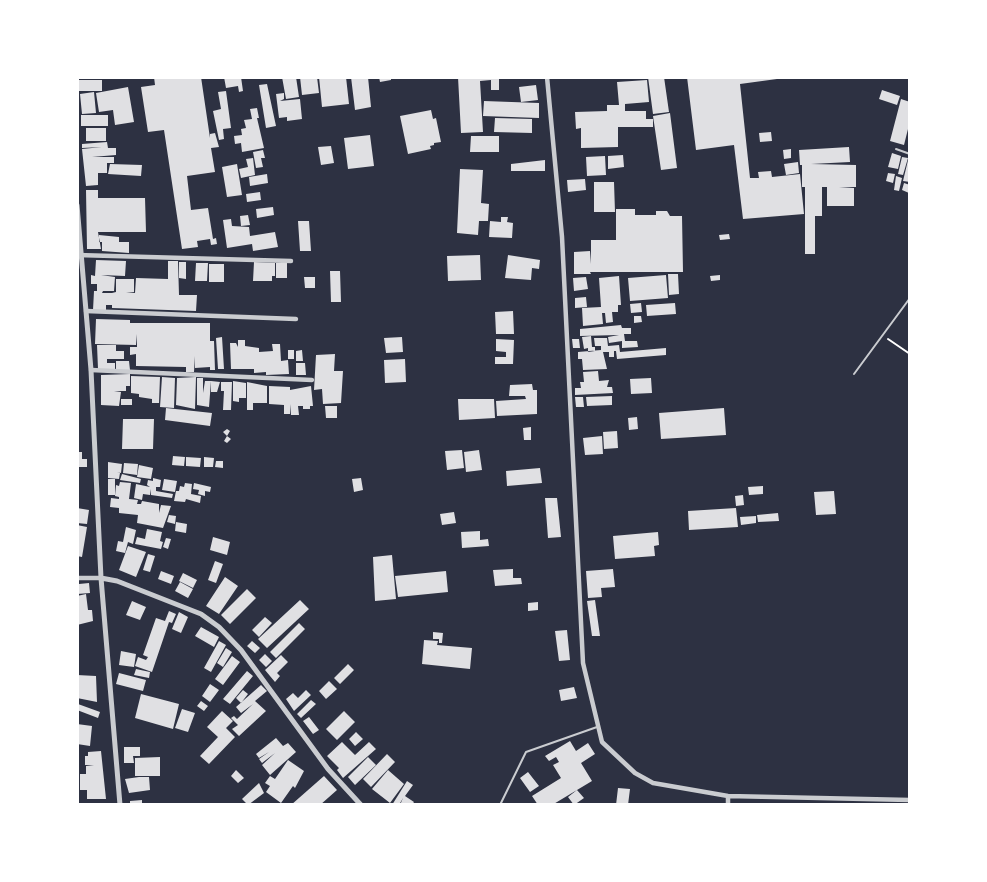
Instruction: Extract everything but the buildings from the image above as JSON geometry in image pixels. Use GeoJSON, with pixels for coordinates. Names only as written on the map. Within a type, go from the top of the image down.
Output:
{"type":"FeatureCollection","features":[{"type":"Feature","properties":{"kind":"street"},"geometry":{"type":"LineString","coordinates":[[547,77],[562,237],[583,663],[602,742],[635,773],[653,783],[729,796],[910,800]]}},
{"type":"Feature","properties":{"kind":"street"},"geometry":{"type":"LineString","coordinates":[[77,205],[79,254],[91,370],[101,578],[120,805]]}},
{"type":"Feature","properties":{"kind":"street"},"geometry":{"type":"LineString","coordinates":[[79,254],[291,261]]}},
{"type":"Feature","properties":{"kind":"street"},"geometry":{"type":"LineString","coordinates":[[86,311],[296,319]]}},
{"type":"Feature","properties":{"kind":"street"},"geometry":{"type":"LineString","coordinates":[[91,370],[312,380]]}},
{"type":"Feature","properties":{"kind":"street"},"geometry":{"type":"LineString","coordinates":[[77,578],[117,581],[201,614],[219,627],[241,650],[328,769],[361,805]]}},
{"type":"Feature","properties":{"kind":"street"},"geometry":{"type":"LineString","coordinates":[[728,805],[729,796]]}},
{"type":"Feature","properties":{"kind":"lane"},"geometry":{"type":"LineString","coordinates":[[896,149],[910,154]]}},
{"type":"Feature","properties":{"kind":"lane"},"geometry":{"type":"LineString","coordinates":[[854,374],[909,300]]}},
{"type":"Feature","properties":{"kind":"lane"},"geometry":{"type":"LineString","coordinates":[[500,805],[526,752],[598,727]]}},
{"type":"Feature","properties":{"kind":"path"},"geometry":{"type":"LineString","coordinates":[[883,335],[910,354]]}}]}
